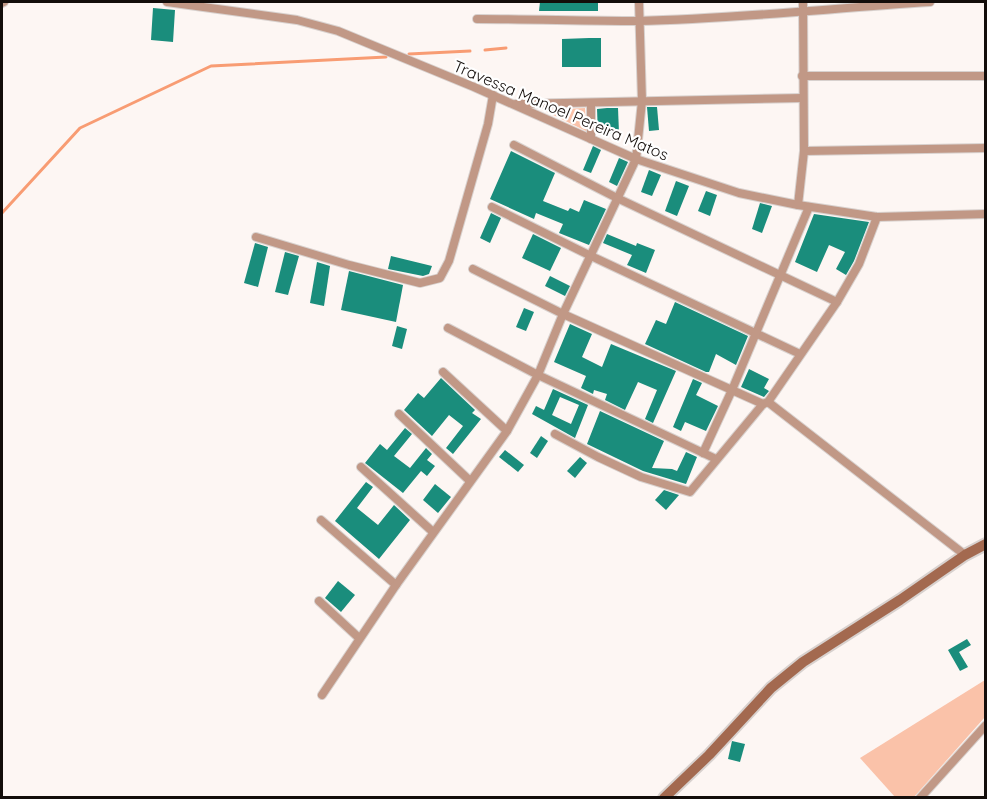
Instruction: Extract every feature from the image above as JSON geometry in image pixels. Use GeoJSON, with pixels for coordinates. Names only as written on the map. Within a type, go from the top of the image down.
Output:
{"type":"FeatureCollection","features":[{"type":"Feature","properties":{"kind":"street","name":"Travessa Manoel Pereira Matos"},"geometry":{"type":"LineString","coordinates":[[167,2],[297,20],[338,31],[493,95],[636,159],[739,193],[809,207],[877,216],[986,214]]}},
{"type":"Feature","properties":{"kind":"street"},"geometry":{"type":"LineString","coordinates":[[322,695],[396,585],[507,431],[538,375],[563,314],[636,159],[642,101],[639,2]]}},
{"type":"Feature","properties":{"kind":"street"},"geometry":{"type":"LineString","coordinates":[[798,205],[804,151],[803,2]]}},
{"type":"Feature","properties":{"kind":"street"},"geometry":{"type":"LineString","coordinates":[[836,8],[849,2]]}},
{"type":"Feature","properties":{"kind":"street"},"geometry":{"type":"LineString","coordinates":[[477,19],[638,21],[803,13],[836,8],[930,2]]}},
{"type":"Feature","properties":{"kind":"street"},"geometry":{"type":"LineString","coordinates":[[802,76],[986,76]]}},
{"type":"Feature","properties":{"kind":"street"},"geometry":{"type":"LineString","coordinates":[[256,237],[349,265],[420,283],[440,278],[452,251],[488,124],[493,95]]}},
{"type":"Feature","properties":{"kind":"street"},"geometry":{"type":"LineString","coordinates":[[513,105],[803,98]]}},
{"type":"Feature","properties":{"kind":"street"},"geometry":{"type":"LineString","coordinates":[[591,103],[591,139]]}},
{"type":"Feature","properties":{"kind":"street"},"geometry":{"type":"LineString","coordinates":[[514,146],[617,198],[837,302]]}},
{"type":"Feature","properties":{"kind":"street"},"geometry":{"type":"LineString","coordinates":[[804,151],[986,148]]}},
{"type":"Feature","properties":{"kind":"street"},"geometry":{"type":"LineString","coordinates":[[492,207],[800,354]]}},
{"type":"Feature","properties":{"kind":"street"},"geometry":{"type":"LineString","coordinates":[[703,453],[809,207]]}},
{"type":"Feature","properties":{"kind":"street"},"geometry":{"type":"LineString","coordinates":[[555,434],[641,477],[690,492],[766,403],[837,302],[859,264],[877,216]]}},
{"type":"Feature","properties":{"kind":"street"},"geometry":{"type":"LineString","coordinates":[[473,269],[563,314],[766,403],[965,555]]}},
{"type":"Feature","properties":{"kind":"street"},"geometry":{"type":"LineString","coordinates":[[448,328],[538,375],[716,459]]}},
{"type":"Feature","properties":{"kind":"street"},"geometry":{"type":"LineString","coordinates":[[443,372],[507,431]]}},
{"type":"Feature","properties":{"kind":"street"},"geometry":{"type":"LineString","coordinates":[[399,414],[470,481]]}},
{"type":"Feature","properties":{"kind":"street"},"geometry":{"type":"LineString","coordinates":[[361,467],[434,532]]}},
{"type":"Feature","properties":{"kind":"street"},"geometry":{"type":"LineString","coordinates":[[321,520],[396,585]]}},
{"type":"Feature","properties":{"kind":"street"},"geometry":{"type":"LineString","coordinates":[[664,798],[709,755],[771,688],[795,669],[965,555],[986,544]]}},
{"type":"Feature","properties":{"kind":"street"},"geometry":{"type":"LineString","coordinates":[[319,601],[359,638]]}},
{"type":"Feature","properties":{"kind":"street"},"geometry":{"type":"LineString","coordinates":[[920,798],[986,725]]}},
{"type":"Feature","properties":{"kind":"shaded area"},"geometry":{"type":"Polygon","coordinates":[[[585,108],[586,131],[543,110],[585,108]]]}},
{"type":"Feature","properties":{"kind":"shaded area"},"geometry":{"type":"Polygon","coordinates":[[[985,680],[985,717],[914,797],[895,797],[860,758],[985,680]]]}},
{"type":"Feature","properties":{"kind":"building"},"geometry":{"type":"Polygon","coordinates":[[[540,2],[598,2],[598,11],[539,11],[540,2]]]}},
{"type":"Feature","properties":{"kind":"building"},"geometry":{"type":"Polygon","coordinates":[[[153,8],[175,10],[173,42],[151,40],[153,8]]]}},
{"type":"Feature","properties":{"kind":"building"},"geometry":{"type":"Polygon","coordinates":[[[601,38],[601,67],[562,67],[562,39],[601,38]]]}},
{"type":"Feature","properties":{"kind":"building"},"geometry":{"type":"Polygon","coordinates":[[[647,107],[657,107],[659,130],[649,131],[647,107]]]}},
{"type":"Feature","properties":{"kind":"building"},"geometry":{"type":"Polygon","coordinates":[[[618,108],[619,133],[598,134],[597,109],[618,108]]]}},
{"type":"Feature","properties":{"kind":"building"},"geometry":{"type":"Polygon","coordinates":[[[593,146],[601,150],[591,173],[583,170],[593,146]]]}},
{"type":"Feature","properties":{"kind":"building"},"geometry":{"type":"Polygon","coordinates":[[[511,151],[555,173],[543,201],[568,211],[570,208],[579,212],[584,200],[606,209],[589,245],[559,233],[563,224],[536,213],[534,219],[490,199],[511,151]]]}},
{"type":"Feature","properties":{"kind":"building"},"geometry":{"type":"Polygon","coordinates":[[[619,158],[628,162],[617,186],[609,182],[619,158]]]}},
{"type":"Feature","properties":{"kind":"building"},"geometry":{"type":"Polygon","coordinates":[[[649,170],[661,175],[652,196],[641,192],[649,170]]]}},
{"type":"Feature","properties":{"kind":"building"},"geometry":{"type":"Polygon","coordinates":[[[676,181],[689,186],[677,216],[665,211],[676,181]]]}},
{"type":"Feature","properties":{"kind":"building"},"geometry":{"type":"Polygon","coordinates":[[[706,191],[717,195],[710,216],[698,211],[706,191]]]}},
{"type":"Feature","properties":{"kind":"building"},"geometry":{"type":"Polygon","coordinates":[[[760,203],[772,206],[762,233],[752,229],[760,203]]]}},
{"type":"Feature","properties":{"kind":"building"},"geometry":{"type":"Polygon","coordinates":[[[491,213],[501,218],[490,243],[480,238],[491,213]]]}},
{"type":"Feature","properties":{"kind":"building"},"geometry":{"type":"Polygon","coordinates":[[[814,214],[869,222],[846,275],[836,269],[845,252],[829,245],[817,272],[795,262],[814,214]]]}},
{"type":"Feature","properties":{"kind":"building"},"geometry":{"type":"Polygon","coordinates":[[[533,234],[561,248],[550,271],[522,258],[533,234]]]}},
{"type":"Feature","properties":{"kind":"building"},"geometry":{"type":"Polygon","coordinates":[[[607,234],[636,246],[637,243],[655,250],[646,273],[627,265],[632,255],[603,243],[607,234]]]}},
{"type":"Feature","properties":{"kind":"building"},"geometry":{"type":"Polygon","coordinates":[[[255,243],[268,247],[258,287],[244,283],[255,243]]]}},
{"type":"Feature","properties":{"kind":"building"},"geometry":{"type":"Polygon","coordinates":[[[285,252],[299,256],[288,295],[275,292],[285,252]]]}},
{"type":"Feature","properties":{"kind":"building"},"geometry":{"type":"Polygon","coordinates":[[[391,256],[432,266],[429,274],[423,276],[388,269],[391,256]]]}},
{"type":"Feature","properties":{"kind":"building"},"geometry":{"type":"Polygon","coordinates":[[[317,262],[330,266],[324,306],[310,303],[317,262]]]}},
{"type":"Feature","properties":{"kind":"building"},"geometry":{"type":"Polygon","coordinates":[[[349,271],[403,285],[396,322],[341,310],[349,271]]]}},
{"type":"Feature","properties":{"kind":"building"},"geometry":{"type":"Polygon","coordinates":[[[550,276],[570,286],[565,296],[545,286],[550,276]]]}},
{"type":"Feature","properties":{"kind":"building"},"geometry":{"type":"Polygon","coordinates":[[[675,302],[748,336],[736,365],[716,354],[709,372],[706,372],[645,344],[656,320],[666,324],[675,302]]]}},
{"type":"Feature","properties":{"kind":"building"},"geometry":{"type":"Polygon","coordinates":[[[524,308],[534,312],[526,331],[516,327],[524,308]]]}},
{"type":"Feature","properties":{"kind":"building"},"geometry":{"type":"Polygon","coordinates":[[[570,324],[592,334],[582,357],[602,367],[611,344],[676,371],[653,423],[645,419],[657,390],[638,382],[625,410],[605,400],[607,394],[594,390],[593,394],[581,388],[586,376],[554,362],[570,324]]]}},
{"type":"Feature","properties":{"kind":"building"},"geometry":{"type":"Polygon","coordinates":[[[397,326],[407,329],[402,349],[392,346],[397,326]]]}},
{"type":"Feature","properties":{"kind":"building"},"geometry":{"type":"Polygon","coordinates":[[[749,369],[769,379],[764,388],[769,391],[764,397],[741,387],[749,369]]]}},
{"type":"Feature","properties":{"kind":"building"},"geometry":{"type":"Polygon","coordinates":[[[441,378],[475,410],[472,413],[481,419],[453,454],[446,448],[463,426],[449,415],[432,436],[404,410],[418,393],[424,398],[441,378]]]}},
{"type":"Feature","properties":{"kind":"building"},"geometry":{"type":"Polygon","coordinates":[[[693,379],[702,383],[696,395],[718,406],[706,431],[685,422],[681,431],[673,427],[693,379]]]}},
{"type":"Feature","properties":{"kind":"building"},"geometry":{"type":"Polygon","coordinates":[[[553,389],[588,405],[575,438],[532,414],[536,406],[544,410],[553,389]],[[560,397],[552,415],[571,424],[579,405],[560,397]]]}},
{"type":"Feature","properties":{"kind":"building"},"geometry":{"type":"Polygon","coordinates":[[[600,411],[664,441],[652,468],[677,471],[686,452],[697,457],[686,484],[643,471],[587,444],[600,411]]]}},
{"type":"Feature","properties":{"kind":"building"},"geometry":{"type":"Polygon","coordinates":[[[405,428],[412,434],[394,456],[410,468],[426,448],[432,454],[427,460],[435,466],[427,476],[421,471],[403,493],[365,463],[380,444],[387,450],[405,428]]]}},
{"type":"Feature","properties":{"kind":"building"},"geometry":{"type":"Polygon","coordinates":[[[541,436],[548,441],[537,458],[530,453],[541,436]]]}},
{"type":"Feature","properties":{"kind":"building"},"geometry":{"type":"Polygon","coordinates":[[[505,450],[524,465],[518,472],[499,457],[505,450]]]}},
{"type":"Feature","properties":{"kind":"building"},"geometry":{"type":"Polygon","coordinates":[[[580,457],[587,463],[575,478],[567,471],[580,457]]]}},
{"type":"Feature","properties":{"kind":"building"},"geometry":{"type":"Polygon","coordinates":[[[366,482],[373,487],[357,508],[378,525],[394,505],[410,520],[379,559],[335,521],[366,482]]]}},
{"type":"Feature","properties":{"kind":"building"},"geometry":{"type":"Polygon","coordinates":[[[435,484],[451,497],[438,513],[423,500],[435,484]]]}},
{"type":"Feature","properties":{"kind":"building"},"geometry":{"type":"Polygon","coordinates":[[[664,490],[679,495],[666,510],[655,500],[664,490]]]}},
{"type":"Feature","properties":{"kind":"building"},"geometry":{"type":"Polygon","coordinates":[[[338,581],[355,595],[341,612],[325,598],[338,581]]]}},
{"type":"Feature","properties":{"kind":"building"},"geometry":{"type":"Polygon","coordinates":[[[967,639],[971,645],[959,652],[968,667],[960,671],[948,650],[967,639]]]}},
{"type":"Feature","properties":{"kind":"building"},"geometry":{"type":"Polygon","coordinates":[[[732,741],[745,744],[740,762],[728,759],[732,741]]]}},
{"type":"Feature","properties":{"kind":"waterway"},"geometry":{"type":"LineString","coordinates":[[485,50],[506,48]]}},
{"type":"Feature","properties":{"kind":"waterway"},"geometry":{"type":"LineString","coordinates":[[409,54],[470,51]]}},
{"type":"Feature","properties":{"kind":"waterway"},"geometry":{"type":"LineString","coordinates":[[2,213],[80,128],[211,66],[386,57]]}}]}
